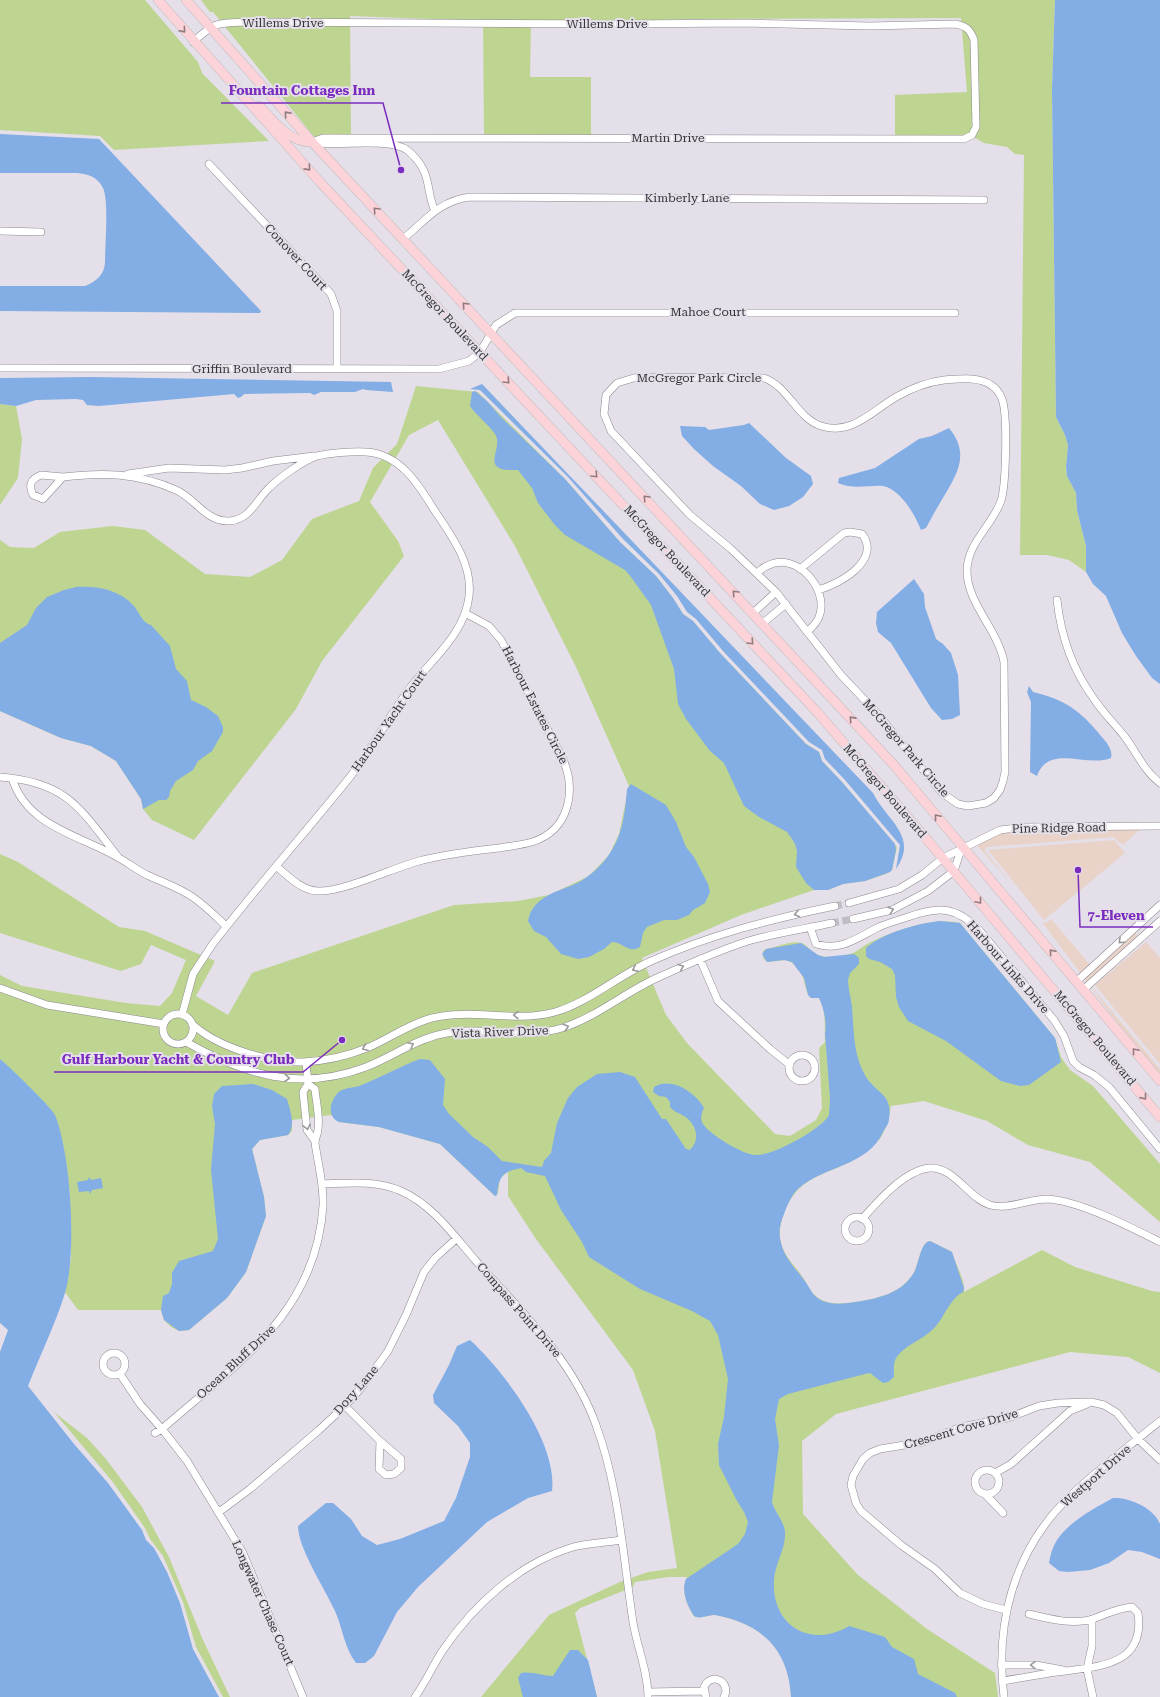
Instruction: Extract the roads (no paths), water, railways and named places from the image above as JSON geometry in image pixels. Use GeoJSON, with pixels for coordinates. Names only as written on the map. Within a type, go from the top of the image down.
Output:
{"type":"FeatureCollection","features":[{"type":"Feature","properties":{"kind":"main road","name":"McGregor Boulevard"},"geometry":{"type":"LineString","coordinates":[[158,0],[193,42],[319,180],[818,713],[943,858],[1160,1117]]}},
{"type":"Feature","properties":{"kind":"main road","name":"McGregor Boulevard"},"geometry":{"type":"LineString","coordinates":[[186,0],[312,142],[764,623],[893,764],[1160,1081]]}},
{"type":"Feature","properties":{"kind":"main road"},"geometry":{"type":"LineString","coordinates":[[233,85],[244,91],[291,137],[304,142],[312,142]]}},
{"type":"Feature","properties":{"kind":"street","name":"Willems Drive"},"geometry":{"type":"LineString","coordinates":[[209,27],[219,23],[248,22],[503,22],[621,24],[746,23],[870,26],[955,24],[964,25],[971,31],[974,40],[975,84]]}},
{"type":"Feature","properties":{"kind":"street"},"geometry":{"type":"LineString","coordinates":[[193,42],[209,27]]}},
{"type":"Feature","properties":{"kind":"street","name":"Martin Drive"},"geometry":{"type":"LineString","coordinates":[[312,142],[323,138],[787,138],[956,140],[972,135],[976,127],[975,84]]}},
{"type":"Feature","properties":{"kind":"street"},"geometry":{"type":"LineString","coordinates":[[312,142],[326,145],[390,144],[407,150],[422,168],[426,176],[431,203],[435,211]]}},
{"type":"Feature","properties":{"kind":"street","name":"Conover Court"},"geometry":{"type":"LineString","coordinates":[[209,164],[331,294],[337,311],[337,369]]}},
{"type":"Feature","properties":{"kind":"street","name":"Kimberly Lane"},"geometry":{"type":"LineString","coordinates":[[403,239],[435,211],[451,201],[479,197],[984,200]]}},
{"type":"Feature","properties":{"kind":"street"},"geometry":{"type":"LineString","coordinates":[[0,231],[40,232]]}},
{"type":"Feature","properties":{"kind":"street","name":"Mahoe Court"},"geometry":{"type":"LineString","coordinates":[[480,352],[496,325],[515,313],[956,313]]}},
{"type":"Feature","properties":{"kind":"street","name":"Griffin Boulevard"},"geometry":{"type":"LineString","coordinates":[[0,368],[440,369],[469,361],[480,352]]}},
{"type":"Feature","properties":{"kind":"street","name":"McGregor Park Circle"},"geometry":{"type":"LineString","coordinates":[[637,377],[764,378],[772,380],[811,420],[819,426],[836,428],[854,424],[896,397],[914,388],[934,382],[972,379],[991,384],[998,391],[1004,408],[1003,492],[996,510],[970,554],[967,572],[971,592],[1000,645],[1004,662],[1005,772],[1000,790],[994,798],[986,803],[968,806],[958,804],[946,796],[877,713],[841,675],[776,592],[757,573],[690,515],[611,431],[604,414],[604,404],[606,395],[617,383],[637,377]]}},
{"type":"Feature","properties":{"kind":"street","name":"Harbour Yacht Court"},"geometry":{"type":"LineString","coordinates":[[63,477],[43,499],[33,495],[30,489],[34,477],[41,475],[63,477],[122,474],[169,468],[225,470],[273,461],[317,456],[366,452],[385,456],[408,472],[458,547],[470,585],[465,613],[458,629],[406,692],[355,771],[226,926],[198,964],[189,984],[182,1015]]}},
{"type":"Feature","properties":{"kind":"street","name":"Harbour Yacht Court"},"geometry":{"type":"LineString","coordinates":[[122,474],[155,482],[178,491],[212,518],[233,521],[251,511],[267,490],[279,479],[317,456]]}},
{"type":"Feature","properties":{"kind":"street"},"geometry":{"type":"LineString","coordinates":[[800,569],[844,533],[850,532],[862,534],[868,546],[866,558],[841,581],[818,590]]}},
{"type":"Feature","properties":{"kind":"street"},"geometry":{"type":"LineString","coordinates":[[757,573],[767,566],[780,563],[789,564],[800,569],[811,578],[818,590],[821,602],[820,617],[816,624],[807,632]]}},
{"type":"Feature","properties":{"kind":"street"},"geometry":{"type":"LineString","coordinates":[[753,613],[776,592]]}},
{"type":"Feature","properties":{"kind":"street"},"geometry":{"type":"LineString","coordinates":[[1057,600],[1063,638],[1082,681],[1095,701],[1130,745],[1145,770],[1160,783]]}},
{"type":"Feature","properties":{"kind":"street"},"geometry":{"type":"LineString","coordinates":[[764,623],[786,604]]}},
{"type":"Feature","properties":{"kind":"street","name":"Harbour Estates Circle"},"geometry":{"type":"LineString","coordinates":[[276,866],[306,888],[325,891],[427,858],[533,842],[549,833],[563,818],[571,790],[569,774],[562,757],[504,644],[489,626],[481,620],[465,613]]}},
{"type":"Feature","properties":{"kind":"street"},"geometry":{"type":"LineString","coordinates":[[0,777],[37,783],[64,795],[79,807],[119,858]]}},
{"type":"Feature","properties":{"kind":"street"},"geometry":{"type":"LineString","coordinates":[[12,778],[16,793],[41,818],[72,836],[119,858],[143,873],[188,894],[226,926]]}},
{"type":"Feature","properties":{"kind":"street","name":"Pine Ridge Road"},"geometry":{"type":"LineString","coordinates":[[943,858],[962,847],[1000,830],[1022,828],[1160,826]]}},
{"type":"Feature","properties":{"kind":"street"},"geometry":{"type":"LineString","coordinates":[[853,919],[882,913],[902,906],[928,891],[954,871],[962,847]]}},
{"type":"Feature","properties":{"kind":"street"},"geometry":{"type":"LineString","coordinates":[[849,903],[899,889],[922,875],[943,858]]}},
{"type":"Feature","properties":{"kind":"street"},"geometry":{"type":"LineString","coordinates":[[1077,981],[1160,905]]}},
{"type":"Feature","properties":{"kind":"street","name":"Vista River Drive"},"geometry":{"type":"LineString","coordinates":[[192,1024],[212,1038],[247,1053],[279,1060],[306,1062],[349,1054],[373,1045],[415,1024],[440,1016],[465,1014],[521,1015],[556,1012],[574,1004],[641,966],[688,945],[758,922],[836,906]]}},
{"type":"Feature","properties":{"kind":"street","name":"Harbour Links Drive"},"geometry":{"type":"LineString","coordinates":[[810,928],[816,944],[826,947],[855,941],[880,927],[924,912],[943,909],[955,912],[966,918],[980,931],[1054,1020],[1064,1036],[1073,1061],[1109,1087],[1160,1149]]}},
{"type":"Feature","properties":{"kind":"street"},"geometry":{"type":"LineString","coordinates":[[1145,920],[1151,928]]}},
{"type":"Feature","properties":{"kind":"street"},"geometry":{"type":"LineString","coordinates":[[1084,989],[1160,921]]}},
{"type":"Feature","properties":{"kind":"street","name":"Vista River Drive"},"geometry":{"type":"LineString","coordinates":[[186,1042],[209,1056],[246,1070],[308,1082],[365,1067],[417,1042],[442,1034],[475,1032],[537,1033],[560,1029],[584,1020],[657,978],[700,959],[750,941],[832,923]]}},
{"type":"Feature","properties":{"kind":"street"},"geometry":{"type":"LineString","coordinates":[[700,959],[718,1001],[770,1049],[790,1065]]}},
{"type":"Feature","properties":{"kind":"street"},"geometry":{"type":"LineString","coordinates":[[0,988],[48,1005],[164,1024]]}},
{"type":"Feature","properties":{"kind":"street"},"geometry":{"type":"LineString","coordinates":[[174,1015],[182,1015],[192,1024],[192,1034],[186,1042],[176,1044],[167,1040],[163,1032],[164,1024],[174,1015]]}},
{"type":"Feature","properties":{"kind":"street"},"geometry":{"type":"LineString","coordinates":[[306,1062],[308,1082]]}},
{"type":"Feature","properties":{"kind":"street","name":"Ocean Bluff Drive"},"geometry":{"type":"LineString","coordinates":[[155,1432],[162,1429],[270,1333],[291,1306],[306,1276],[318,1240],[323,1206],[322,1184],[315,1141],[318,1129],[315,1089],[308,1082],[303,1092],[307,1130],[315,1141]]}},
{"type":"Feature","properties":{"kind":"street"},"geometry":{"type":"LineString","coordinates":[[305,1111],[317,1110]]}},
{"type":"Feature","properties":{"kind":"street"},"geometry":{"type":"LineString","coordinates":[[862,1219],[877,1202],[907,1177],[918,1171],[930,1168],[947,1172],[969,1192],[992,1206],[1013,1205],[1037,1200],[1055,1200],[1079,1206],[1112,1219],[1160,1242]]}},
{"type":"Feature","properties":{"kind":"street","name":"Compass Point Drive"},"geometry":{"type":"LineString","coordinates":[[322,1184],[367,1182],[385,1185],[402,1191],[427,1208],[539,1331],[573,1378],[589,1406],[602,1440],[613,1485],[634,1626],[644,1668],[648,1695]]}},
{"type":"Feature","properties":{"kind":"street","name":"Dory Lane"},"geometry":{"type":"LineString","coordinates":[[219,1512],[250,1489],[345,1406],[376,1369],[388,1351],[406,1315],[424,1272],[435,1258],[456,1239]]}},
{"type":"Feature","properties":{"kind":"street","name":"Longwater Chase Court"},"geometry":{"type":"LineString","coordinates":[[120,1374],[140,1404],[162,1429],[187,1462],[243,1553],[303,1697]]}},
{"type":"Feature","properties":{"kind":"street"},"geometry":{"type":"LineString","coordinates":[[1003,1513],[985,1494],[978,1490],[975,1479],[977,1475],[984,1470],[995,1473],[1011,1464],[1070,1411],[1091,1402]]}},
{"type":"Feature","properties":{"kind":"street","name":"Crescent Cove Drive"},"geometry":{"type":"LineString","coordinates":[[1006,1610],[983,1604],[960,1593],[935,1569],[884,1531],[861,1511],[856,1503],[851,1485],[852,1476],[863,1459],[880,1449],[923,1442],[960,1427],[1008,1418],[1039,1406],[1058,1403],[1091,1402],[1104,1405],[1117,1413],[1138,1439],[1160,1460]]}},
{"type":"Feature","properties":{"kind":"street"},"geometry":{"type":"LineString","coordinates":[[345,1406],[380,1441],[401,1458],[401,1468],[394,1474],[386,1474],[379,1469],[380,1441]]}},
{"type":"Feature","properties":{"kind":"street","name":"Westport Drive"},"geometry":{"type":"LineString","coordinates":[[1004,1697],[1001,1665],[1002,1639],[1006,1610],[1018,1572],[1042,1529],[1080,1487],[1160,1421]]}},
{"type":"Feature","properties":{"kind":"street"},"geometry":{"type":"LineString","coordinates":[[985,1494],[993,1493],[998,1487],[999,1480],[995,1473]]}},
{"type":"Feature","properties":{"kind":"street"},"geometry":{"type":"LineString","coordinates":[[415,1697],[455,1633],[478,1607],[494,1592],[548,1557],[572,1548],[621,1540]]}},
{"type":"Feature","properties":{"kind":"street"},"geometry":{"type":"LineString","coordinates":[[1002,1681],[1105,1666],[1120,1659],[1132,1648],[1139,1632],[1138,1613],[1132,1607],[1124,1608],[1092,1619],[1060,1620],[1029,1614]]}},
{"type":"Feature","properties":{"kind":"street"},"geometry":{"type":"LineString","coordinates":[[1092,1619],[1091,1655],[1087,1669],[1093,1697]]}},
{"type":"Feature","properties":{"kind":"street"},"geometry":{"type":"LineString","coordinates":[[1001,1665],[1036,1664],[1065,1671]]}},
{"type":"Feature","properties":{"kind":"street"},"geometry":{"type":"LineString","coordinates":[[648,1695],[705,1694],[708,1681],[718,1679],[725,1686],[726,1691],[724,1697]]}},
{"type":"Feature","properties":{"kind":"water"},"geometry":{"type":"Polygon","coordinates":[[[1055,0],[1160,0],[1160,684],[1152,678],[1136,656],[1122,633],[1106,596],[1093,584],[1086,572],[1086,546],[1077,510],[1076,493],[1067,476],[1066,467],[1068,445],[1056,417],[1052,89],[1055,0]]]}},
{"type":"Feature","properties":{"kind":"water"},"geometry":{"type":"Polygon","coordinates":[[[0,134],[99,139],[261,311],[260,313],[0,311],[0,286],[85,286],[96,280],[102,274],[105,266],[106,202],[101,184],[89,175],[77,173],[0,173],[0,134]]]}},
{"type":"Feature","properties":{"kind":"water"},"geometry":{"type":"Polygon","coordinates":[[[92,377],[391,382],[393,392],[363,389],[355,392],[321,392],[314,395],[310,393],[244,394],[238,398],[234,394],[99,406],[87,405],[83,400],[76,399],[36,400],[16,406],[0,404],[0,378],[92,377]]]}},
{"type":"Feature","properties":{"kind":"water"},"geometry":{"type":"Polygon","coordinates":[[[482,384],[873,793],[903,838],[904,847],[902,857],[896,869],[900,845],[845,780],[825,759],[822,750],[809,742],[723,651],[696,619],[687,612],[677,596],[659,574],[623,539],[568,477],[480,390],[470,389],[482,384]]]}},
{"type":"Feature","properties":{"kind":"water"},"geometry":{"type":"Polygon","coordinates":[[[475,391],[487,401],[501,417],[565,479],[620,542],[656,576],[683,614],[693,621],[720,653],[806,744],[819,752],[822,761],[895,844],[896,850],[892,870],[890,872],[865,881],[843,884],[828,890],[814,890],[806,883],[796,867],[797,851],[795,844],[787,832],[759,817],[744,806],[724,763],[710,751],[686,719],[678,704],[674,669],[651,605],[625,570],[565,535],[554,524],[538,503],[532,488],[518,470],[505,470],[498,467],[494,458],[497,446],[495,434],[470,406],[472,392],[475,391]]]}},
{"type":"Feature","properties":{"kind":"water"},"geometry":{"type":"Polygon","coordinates":[[[749,423],[786,458],[811,476],[813,484],[803,497],[789,506],[774,510],[760,504],[741,486],[713,466],[694,449],[682,436],[680,426],[705,427],[709,430],[749,423]]]}},
{"type":"Feature","properties":{"kind":"water"},"geometry":{"type":"Polygon","coordinates":[[[949,428],[956,438],[959,448],[959,466],[956,475],[926,528],[921,530],[912,512],[893,490],[882,486],[858,487],[838,483],[839,478],[875,468],[919,439],[932,436],[949,428]]]}},
{"type":"Feature","properties":{"kind":"water"},"geometry":{"type":"Polygon","coordinates":[[[914,579],[924,594],[925,607],[936,639],[951,653],[958,675],[960,715],[952,719],[942,720],[931,708],[891,643],[878,632],[876,623],[877,612],[914,579]]]}},
{"type":"Feature","properties":{"kind":"water"},"geometry":{"type":"Polygon","coordinates":[[[76,587],[99,588],[114,592],[121,595],[133,605],[145,622],[151,625],[170,646],[176,669],[187,681],[191,700],[206,707],[218,716],[223,727],[223,732],[212,751],[198,761],[193,770],[176,781],[170,791],[169,797],[166,800],[159,800],[143,809],[141,799],[116,761],[91,746],[61,738],[0,711],[0,643],[27,625],[36,608],[47,597],[76,587]]]}},
{"type":"Feature","properties":{"kind":"water"},"geometry":{"type":"Polygon","coordinates":[[[1029,686],[1033,692],[1044,695],[1071,707],[1086,719],[1107,743],[1111,752],[1111,758],[1091,760],[1059,758],[1050,761],[1043,766],[1037,776],[1030,772],[1031,702],[1027,692],[1029,686]]]}},
{"type":"Feature","properties":{"kind":"water"},"geometry":{"type":"Polygon","coordinates":[[[631,784],[666,805],[676,822],[686,847],[694,857],[708,884],[710,892],[705,903],[693,910],[689,915],[677,920],[664,920],[647,927],[643,933],[640,947],[636,949],[612,942],[604,949],[589,957],[578,959],[561,954],[546,937],[534,931],[528,921],[531,912],[542,899],[589,876],[606,859],[620,832],[624,815],[627,789],[631,784]]]}},
{"type":"Feature","properties":{"kind":"water"},"geometry":{"type":"Polygon","coordinates":[[[940,921],[960,923],[1055,1038],[1061,1062],[1029,1085],[1020,1086],[1001,1081],[946,1041],[908,1021],[899,1007],[896,997],[895,975],[892,969],[880,962],[869,959],[866,956],[866,948],[881,938],[900,930],[940,921]]]}},
{"type":"Feature","properties":{"kind":"water"},"geometry":{"type":"Polygon","coordinates":[[[801,943],[818,955],[824,957],[854,954],[859,958],[859,964],[850,973],[848,980],[856,1052],[866,1077],[886,1099],[889,1104],[890,1111],[887,1126],[876,1143],[867,1152],[856,1159],[809,1181],[794,1193],[781,1224],[781,1243],[786,1256],[818,1299],[830,1303],[842,1304],[879,1297],[895,1291],[902,1286],[913,1274],[924,1245],[930,1241],[952,1252],[964,1288],[963,1292],[953,1300],[935,1327],[899,1354],[894,1363],[894,1377],[888,1382],[883,1383],[870,1373],[788,1394],[779,1399],[775,1419],[779,1445],[772,1502],[783,1524],[785,1538],[776,1568],[774,1580],[775,1596],[779,1610],[786,1621],[796,1629],[808,1634],[821,1635],[835,1633],[849,1626],[885,1637],[892,1647],[914,1659],[918,1674],[955,1693],[957,1697],[791,1697],[785,1665],[770,1641],[759,1632],[731,1619],[715,1615],[702,1617],[694,1616],[684,1593],[686,1579],[738,1544],[745,1534],[748,1522],[719,1465],[718,1444],[724,1417],[728,1379],[718,1335],[710,1321],[692,1311],[640,1289],[589,1257],[582,1242],[561,1210],[545,1176],[526,1172],[521,1168],[510,1171],[500,1179],[497,1195],[495,1196],[440,1144],[379,1127],[339,1122],[332,1116],[332,1102],[340,1091],[361,1085],[420,1059],[430,1060],[445,1079],[443,1105],[449,1114],[473,1137],[488,1147],[502,1161],[542,1167],[544,1161],[551,1153],[557,1123],[568,1098],[577,1087],[597,1074],[620,1072],[635,1077],[662,1119],[666,1119],[686,1149],[690,1150],[695,1142],[696,1134],[693,1125],[687,1118],[670,1107],[670,1102],[666,1097],[659,1096],[653,1092],[654,1087],[661,1084],[676,1085],[689,1092],[704,1108],[701,1119],[705,1127],[726,1143],[755,1155],[772,1152],[807,1134],[824,1121],[829,1115],[830,1098],[825,1034],[826,1030],[824,1011],[821,1002],[819,998],[811,998],[808,995],[804,978],[792,962],[784,960],[767,962],[762,954],[766,949],[801,943]]]}},
{"type":"Feature","properties":{"kind":"water"},"geometry":{"type":"Polygon","coordinates":[[[0,1059],[39,1096],[55,1115],[61,1132],[68,1178],[71,1229],[69,1275],[61,1305],[28,1386],[74,1444],[108,1483],[142,1530],[146,1540],[154,1548],[167,1572],[180,1603],[193,1649],[219,1697],[0,1697],[0,1352],[8,1330],[0,1323],[0,1059]]]}},
{"type":"Feature","properties":{"kind":"water"},"geometry":{"type":"Polygon","coordinates":[[[253,1084],[272,1090],[287,1099],[292,1117],[292,1127],[288,1135],[260,1140],[252,1149],[264,1197],[266,1216],[246,1272],[227,1298],[189,1330],[179,1331],[164,1320],[161,1310],[163,1296],[169,1293],[172,1284],[172,1273],[179,1261],[213,1251],[218,1239],[211,1170],[215,1124],[212,1106],[214,1094],[222,1086],[253,1084]]]}},
{"type":"Feature","properties":{"kind":"water"},"geometry":{"type":"Polygon","coordinates":[[[89,1177],[91,1180],[101,1178],[103,1188],[92,1190],[90,1194],[89,1191],[79,1192],[77,1182],[88,1180],[89,1177]]]}},
{"type":"Feature","properties":{"kind":"water"},"geometry":{"type":"Polygon","coordinates":[[[470,1340],[484,1353],[498,1370],[526,1409],[538,1430],[552,1472],[552,1491],[528,1498],[487,1522],[418,1587],[397,1612],[374,1656],[365,1663],[356,1663],[346,1644],[335,1611],[307,1557],[299,1535],[298,1526],[326,1503],[333,1503],[351,1519],[362,1536],[377,1545],[400,1539],[444,1521],[456,1498],[470,1457],[470,1443],[458,1426],[434,1403],[433,1395],[457,1346],[470,1340]]]}},
{"type":"Feature","properties":{"kind":"water"},"geometry":{"type":"Polygon","coordinates":[[[1113,1498],[1126,1499],[1147,1508],[1157,1518],[1160,1524],[1160,1559],[1142,1552],[1128,1550],[1109,1563],[1090,1570],[1068,1572],[1059,1571],[1049,1563],[1053,1548],[1063,1532],[1079,1518],[1113,1498]]]}},
{"type":"Feature","properties":{"kind":"water"},"geometry":{"type":"Polygon","coordinates":[[[570,1650],[578,1650],[588,1660],[597,1697],[523,1697],[518,1678],[521,1673],[553,1676],[570,1650]]]}},
{"type":"Feature","properties":{"kind":"tunnel"},"geometry":{"type":"LineString","coordinates":[[835,906],[849,903]]}},
{"type":"Feature","properties":{"kind":"tunnel"},"geometry":{"type":"LineString","coordinates":[[832,923],[853,919]]}},
{"type":"Feature","properties":{"kind":"place","name":"Fountain Cottages Inn"},"geometry":{"type":"Point","coordinates":[401,170]}},
{"type":"Feature","properties":{"kind":"place","name":"7-Eleven"},"geometry":{"type":"Point","coordinates":[1078,870]}},
{"type":"Feature","properties":{"kind":"place","name":"Gulf Harbour Yacht & Country Club"},"geometry":{"type":"Point","coordinates":[342,1040]}}]}
